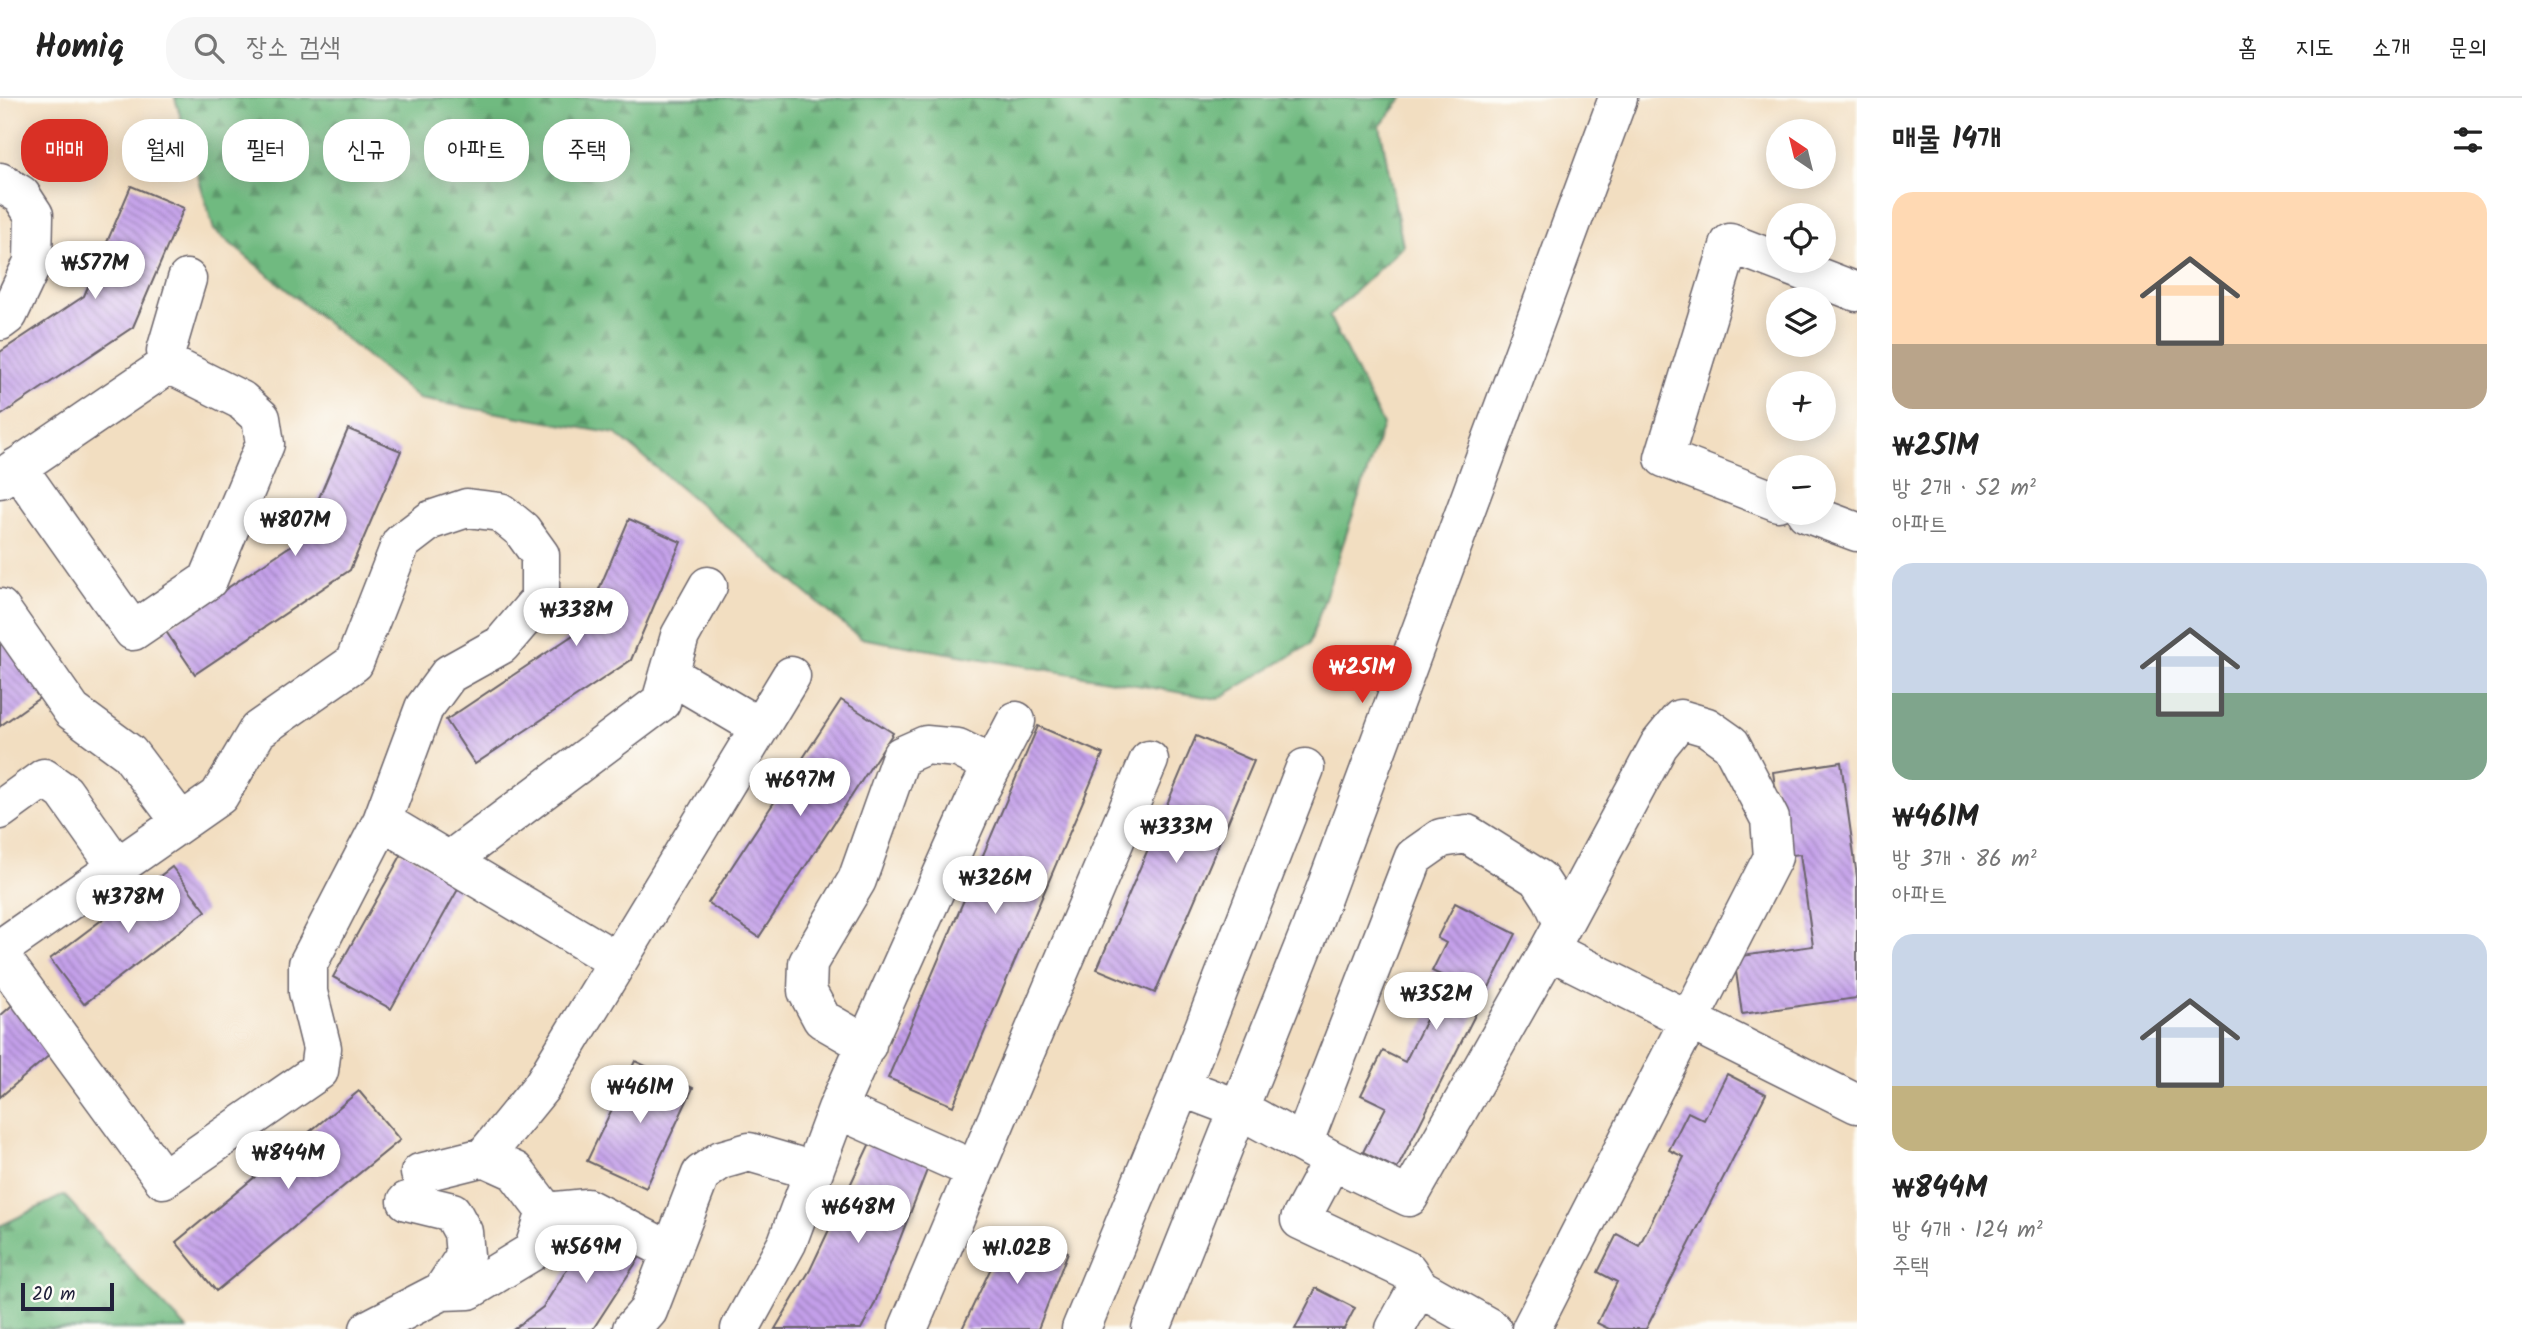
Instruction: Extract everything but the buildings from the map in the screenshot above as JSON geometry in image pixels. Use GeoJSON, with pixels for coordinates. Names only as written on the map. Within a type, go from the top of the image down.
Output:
{"type":"FeatureCollection","features":[{"type":"Feature","properties":{"kind":"street"},"geometry":{"type":"LineString","coordinates":[[1152,1329],[1330,876],[1618,98]]}},
{"type":"Feature","properties":{"kind":"street"},"geometry":{"type":"LineString","coordinates":[[0,182],[21,195],[34,215],[33,262],[8,315],[0,321]]}},
{"type":"Feature","properties":{"kind":"street"},"geometry":{"type":"LineString","coordinates":[[1766,497],[1664,458],[1730,243],[1857,292]]}},
{"type":"Feature","properties":{"kind":"street"},"geometry":{"type":"LineString","coordinates":[[169,364],[166,351],[187,279]]}},
{"type":"Feature","properties":{"kind":"street"},"geometry":{"type":"LineString","coordinates":[[169,364],[240,400],[261,418],[265,444],[208,580],[133,631],[9,473],[169,364]]}},
{"type":"Feature","properties":{"kind":"street"},"geometry":{"type":"LineString","coordinates":[[0,949],[219,796],[258,730],[354,663],[401,543],[431,520],[467,508],[500,512],[522,530],[540,555],[540,599],[501,645],[449,674],[424,708],[382,821],[308,964],[308,992],[322,1048],[319,1071],[163,1178],[0,956]]}},
{"type":"Feature","properties":{"kind":"street"},"geometry":{"type":"LineString","coordinates":[[1836,525],[1857,533]]}},
{"type":"Feature","properties":{"kind":"street"},"geometry":{"type":"LineString","coordinates":[[449,860],[661,702],[680,636],[708,586]]}},
{"type":"Feature","properties":{"kind":"street"},"geometry":{"type":"LineString","coordinates":[[0,608],[72,711],[130,753],[181,822]]}},
{"type":"Feature","properties":{"kind":"street"},"geometry":{"type":"LineString","coordinates":[[669,674],[759,727]]}},
{"type":"Feature","properties":{"kind":"street"},"geometry":{"type":"LineString","coordinates":[[442,1291],[465,1255],[463,1232],[452,1212],[414,1187],[484,1157],[542,1086],[791,676]]}},
{"type":"Feature","properties":{"kind":"street"},"geometry":{"type":"LineString","coordinates":[[1181,1087],[1239,1109],[1409,1197],[1556,936],[1659,744],[1680,719],[1707,727],[1731,744],[1770,819],[1773,857],[1531,1329]]}},
{"type":"Feature","properties":{"kind":"street"},"geometry":{"type":"LineString","coordinates":[[740,1329],[787,1243],[837,1109],[992,765],[1016,721]]}},
{"type":"Feature","properties":{"kind":"street"},"geometry":{"type":"LineString","coordinates":[[867,1045],[822,1019],[807,990],[808,963],[857,880],[901,756],[926,745],[958,748],[992,765]]}},
{"type":"Feature","properties":{"kind":"street"},"geometry":{"type":"LineString","coordinates":[[908,1329],[1149,760]]}},
{"type":"Feature","properties":{"kind":"street"},"geometry":{"type":"LineString","coordinates":[[1081,1329],[1181,1087],[1306,768]]}},
{"type":"Feature","properties":{"kind":"street"},"geometry":{"type":"LineString","coordinates":[[0,810],[44,778],[64,792],[117,867]]}},
{"type":"Feature","properties":{"kind":"street"},"geometry":{"type":"LineString","coordinates":[[382,821],[617,961]]}},
{"type":"Feature","properties":{"kind":"street"},"geometry":{"type":"LineString","coordinates":[[1492,1329],[1418,1287],[1408,1271],[1300,1220],[1318,1152],[1414,857],[1441,838],[1467,834],[1539,879],[1552,899],[1556,936]]}},
{"type":"Feature","properties":{"kind":"street"},"geometry":{"type":"LineString","coordinates":[[1556,936],[1689,1020],[1857,1104]]}},
{"type":"Feature","properties":{"kind":"street"},"geometry":{"type":"LineString","coordinates":[[837,1109],[975,1170]]}},
{"type":"Feature","properties":{"kind":"street"},"geometry":{"type":"LineString","coordinates":[[632,1329],[648,1311],[701,1174],[721,1160],[749,1152],[814,1171]]}},
{"type":"Feature","properties":{"kind":"street"},"geometry":{"type":"LineString","coordinates":[[484,1157],[515,1171],[546,1212]]}},
{"type":"Feature","properties":{"kind":"street"},"geometry":{"type":"LineString","coordinates":[[546,1212],[587,1208],[670,1251]]}},
{"type":"Feature","properties":{"kind":"street"},"geometry":{"type":"LineString","coordinates":[[369,1329],[442,1291],[469,1290],[533,1251],[546,1212]]}},
{"type":"Feature","properties":{"kind":"street"},"geometry":{"type":"LineString","coordinates":[[1395,1329],[1418,1287]]}},
{"type":"Feature","properties":{"kind":"green space"},"geometry":{"type":"Polygon","coordinates":[[[175,98],[1403,98],[1380,126],[1403,246],[1329,316],[1383,425],[1309,645],[1218,699],[860,638],[616,434],[419,399],[214,230],[200,182],[208,182],[208,119],[181,119],[175,98]]]}},
{"type":"Feature","properties":{"kind":"green space"},"geometry":{"type":"Polygon","coordinates":[[[64,1195],[187,1329],[0,1329],[0,1226],[64,1195]]]}}]}
